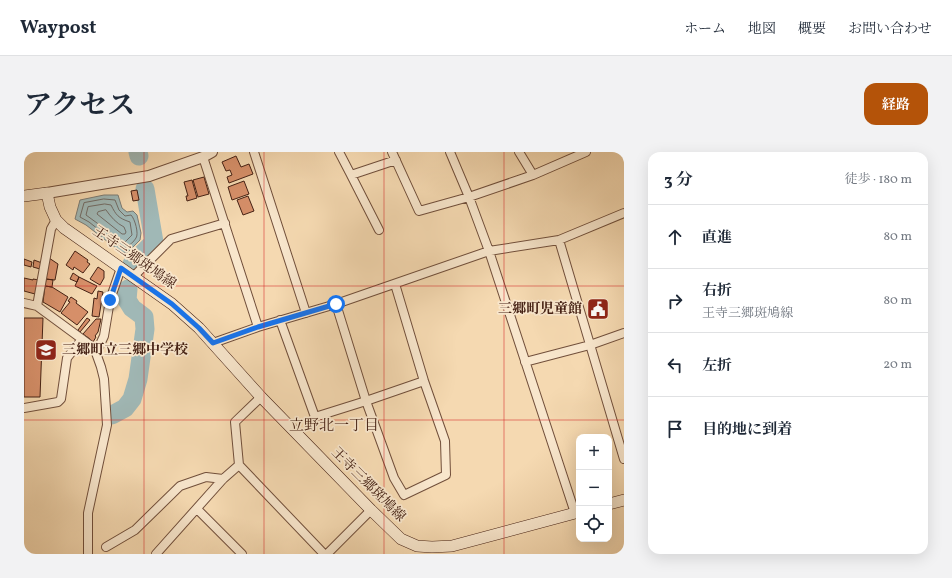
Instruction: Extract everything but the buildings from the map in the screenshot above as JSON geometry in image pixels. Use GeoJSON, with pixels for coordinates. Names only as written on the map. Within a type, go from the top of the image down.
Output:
{"type":"FeatureCollection","features":[{"type":"Feature","properties":{"kind":"main road"},"geometry":{"type":"LineString","coordinates":[[24,196],[46,193]]}},
{"type":"Feature","properties":{"kind":"main road","name":"王寺三郷斑鳩線"},"geometry":{"type":"LineString","coordinates":[[46,193],[56,220],[64,228],[172,304],[199,328],[261,397],[401,539],[417,546],[452,546],[576,512]]}},
{"type":"Feature","properties":{"kind":"main road"},"geometry":{"type":"LineString","coordinates":[[612,503],[624,500]]}},
{"type":"Feature","properties":{"kind":"street"},"geometry":{"type":"LineString","coordinates":[[254,152],[306,313]]}},
{"type":"Feature","properties":{"kind":"street"},"geometry":{"type":"LineString","coordinates":[[339,152],[379,230]]}},
{"type":"Feature","properties":{"kind":"street"},"geometry":{"type":"LineString","coordinates":[[392,152],[419,211],[469,197],[533,175],[586,152]]}},
{"type":"Feature","properties":{"kind":"street"},"geometry":{"type":"LineString","coordinates":[[450,152],[489,251],[525,362],[576,509]]}},
{"type":"Feature","properties":{"kind":"street"},"geometry":{"type":"LineString","coordinates":[[519,152],[533,175]]}},
{"type":"Feature","properties":{"kind":"street"},"geometry":{"type":"LineString","coordinates":[[46,193],[149,176],[208,154],[225,223],[258,327]]}},
{"type":"Feature","properties":{"kind":"street"},"geometry":{"type":"LineString","coordinates":[[351,175],[396,160]]}},
{"type":"Feature","properties":{"kind":"street"},"geometry":{"type":"LineString","coordinates":[[213,343],[280,320],[336,304],[489,251],[559,240],[624,213]]}},
{"type":"Feature","properties":{"kind":"street"},"geometry":{"type":"LineString","coordinates":[[37,306],[51,229],[56,220]]}},
{"type":"Feature","properties":{"kind":"street"},"geometry":{"type":"LineString","coordinates":[[133,277],[171,239],[225,223]]}},
{"type":"Feature","properties":{"kind":"street"},"geometry":{"type":"LineString","coordinates":[[559,240],[624,459]]}},
{"type":"Feature","properties":{"kind":"street"},"geometry":{"type":"LineString","coordinates":[[96,354],[104,336],[110,300],[121,268]]}},
{"type":"Feature","properties":{"kind":"street"},"geometry":{"type":"LineString","coordinates":[[336,304],[366,401],[394,478],[404,495],[446,475],[445,441],[424,381],[395,284]]}},
{"type":"Feature","properties":{"kind":"street"},"geometry":{"type":"LineString","coordinates":[[24,303],[37,306],[90,345],[96,354],[101,367],[104,379],[107,425],[88,513],[88,554]]}},
{"type":"Feature","properties":{"kind":"street"},"geometry":{"type":"LineString","coordinates":[[280,320],[315,417],[424,381]]}},
{"type":"Feature","properties":{"kind":"street"},"geometry":{"type":"LineString","coordinates":[[525,362],[590,345],[624,333]]}},
{"type":"Feature","properties":{"kind":"street"},"geometry":{"type":"LineString","coordinates":[[24,408],[58,402],[61,399],[67,358],[82,339]]}},
{"type":"Feature","properties":{"kind":"street"},"geometry":{"type":"LineString","coordinates":[[261,397],[235,422],[239,465],[326,554],[371,510]]}},
{"type":"Feature","properties":{"kind":"street"},"geometry":{"type":"LineString","coordinates":[[156,554],[223,479],[239,465]]}},
{"type":"Feature","properties":{"kind":"street"},"geometry":{"type":"LineString","coordinates":[[106,547],[135,530],[180,486],[206,477],[223,479]]}},
{"type":"Feature","properties":{"kind":"street"},"geometry":{"type":"LineString","coordinates":[[197,509],[242,554]]}},
{"type":"Feature","properties":{"kind":"water"},"geometry":{"type":"Polygon","coordinates":[[[104,195],[118,195],[122,208],[127,212],[133,211],[137,215],[141,233],[140,240],[127,253],[121,252],[86,225],[75,219],[80,200],[104,195]]]}},
{"type":"Feature","properties":{"kind":"waterway"},"geometry":{"type":"LineString","coordinates":[[138,152],[139,156]]}},
{"type":"Feature","properties":{"kind":"waterway"},"geometry":{"type":"LineString","coordinates":[[132,264],[154,242],[145,189]]}},
{"type":"Feature","properties":{"kind":"waterway"},"geometry":{"type":"LineString","coordinates":[[112,415],[125,408],[132,399],[138,379],[145,329],[144,317],[132,308],[127,300],[128,289]]}},
{"type":"Feature","properties":{"kind":"place","name":"三郷町児童館"},"geometry":{"type":"Point","coordinates":[598,309]}},
{"type":"Feature","properties":{"kind":"place","name":"三郷町立三郷中学校"},"geometry":{"type":"Point","coordinates":[46,350]}},
{"type":"Feature","properties":{"kind":"district","name":"立野北一丁目"},"geometry":{"type":"Point","coordinates":[334,426]}},
{"type":"Feature","properties":{"kind":"route"},"geometry":{"type":"LineString","coordinates":[[110,300],[121,268],[172,304],[199,328],[213,343],[258,327],[336,304]]}}]}
